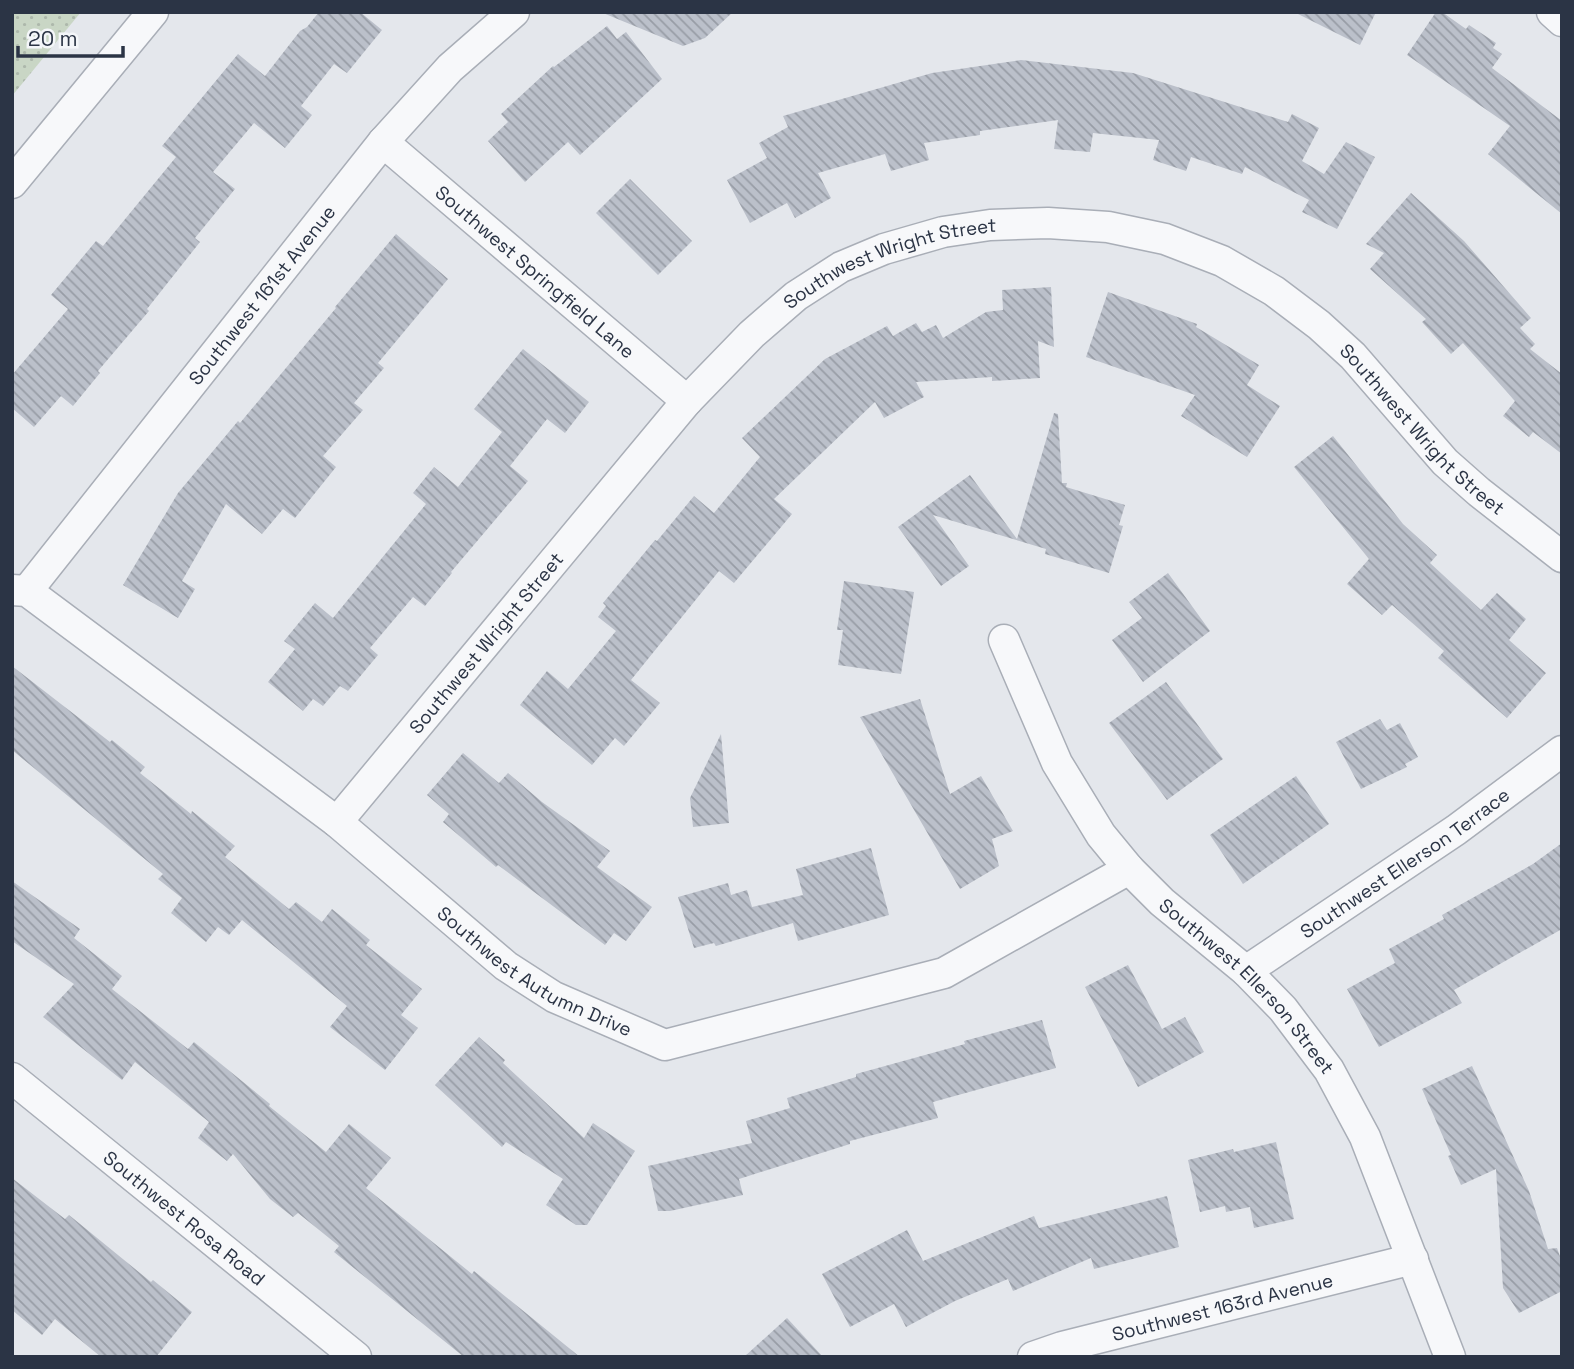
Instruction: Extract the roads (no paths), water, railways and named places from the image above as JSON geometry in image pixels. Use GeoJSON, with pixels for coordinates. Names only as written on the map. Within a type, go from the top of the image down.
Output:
{"type":"FeatureCollection","features":[{"type":"Feature","properties":{"kind":"street"},"geometry":{"type":"LineString","coordinates":[[12,183],[153,12]]}},
{"type":"Feature","properties":{"kind":"street","name":"Southwest 161st Avenue"},"geometry":{"type":"LineString","coordinates":[[19,591],[383,142],[450,68],[514,12]]}},
{"type":"Feature","properties":{"kind":"street"},"geometry":{"type":"LineString","coordinates":[[1552,12],[1562,21]]}},
{"type":"Feature","properties":{"kind":"street","name":"Southwest Springfield Lane"},"geometry":{"type":"LineString","coordinates":[[383,142],[687,401]]}},
{"type":"Feature","properties":{"kind":"street","name":"Southwest Wright Street"},"geometry":{"type":"LineString","coordinates":[[337,822],[687,401],[752,334],[796,296],[841,267],[943,232],[990,225],[1048,223],[1108,227],[1165,239],[1222,261],[1274,291],[1319,325],[1353,356],[1445,462],[1562,557]]}},
{"type":"Feature","properties":{"kind":"street","name":"Southwest Autumn Drive"},"geometry":{"type":"LineString","coordinates":[[19,591],[337,822],[506,966],[554,997],[665,1045],[944,973],[1129,869]]}},
{"type":"Feature","properties":{"kind":"street","name":"Southwest Ellerson Street"},"geometry":{"type":"LineString","coordinates":[[1004,640],[1057,763],[1101,835],[1129,869],[1162,902],[1246,971],[1283,1009],[1329,1070],[1366,1137],[1450,1357]]}},
{"type":"Feature","properties":{"kind":"street","name":"Southwest Ellerson Terrace"},"geometry":{"type":"LineString","coordinates":[[1246,971],[1455,830],[1562,751]]}},
{"type":"Feature","properties":{"kind":"street","name":"Southwest Rosa Road"},"geometry":{"type":"LineString","coordinates":[[12,1079],[356,1357]]}},
{"type":"Feature","properties":{"kind":"street","name":"Southwest 163rd Avenue"},"geometry":{"type":"LineString","coordinates":[[1033,1357],[1413,1259]]}}]}
